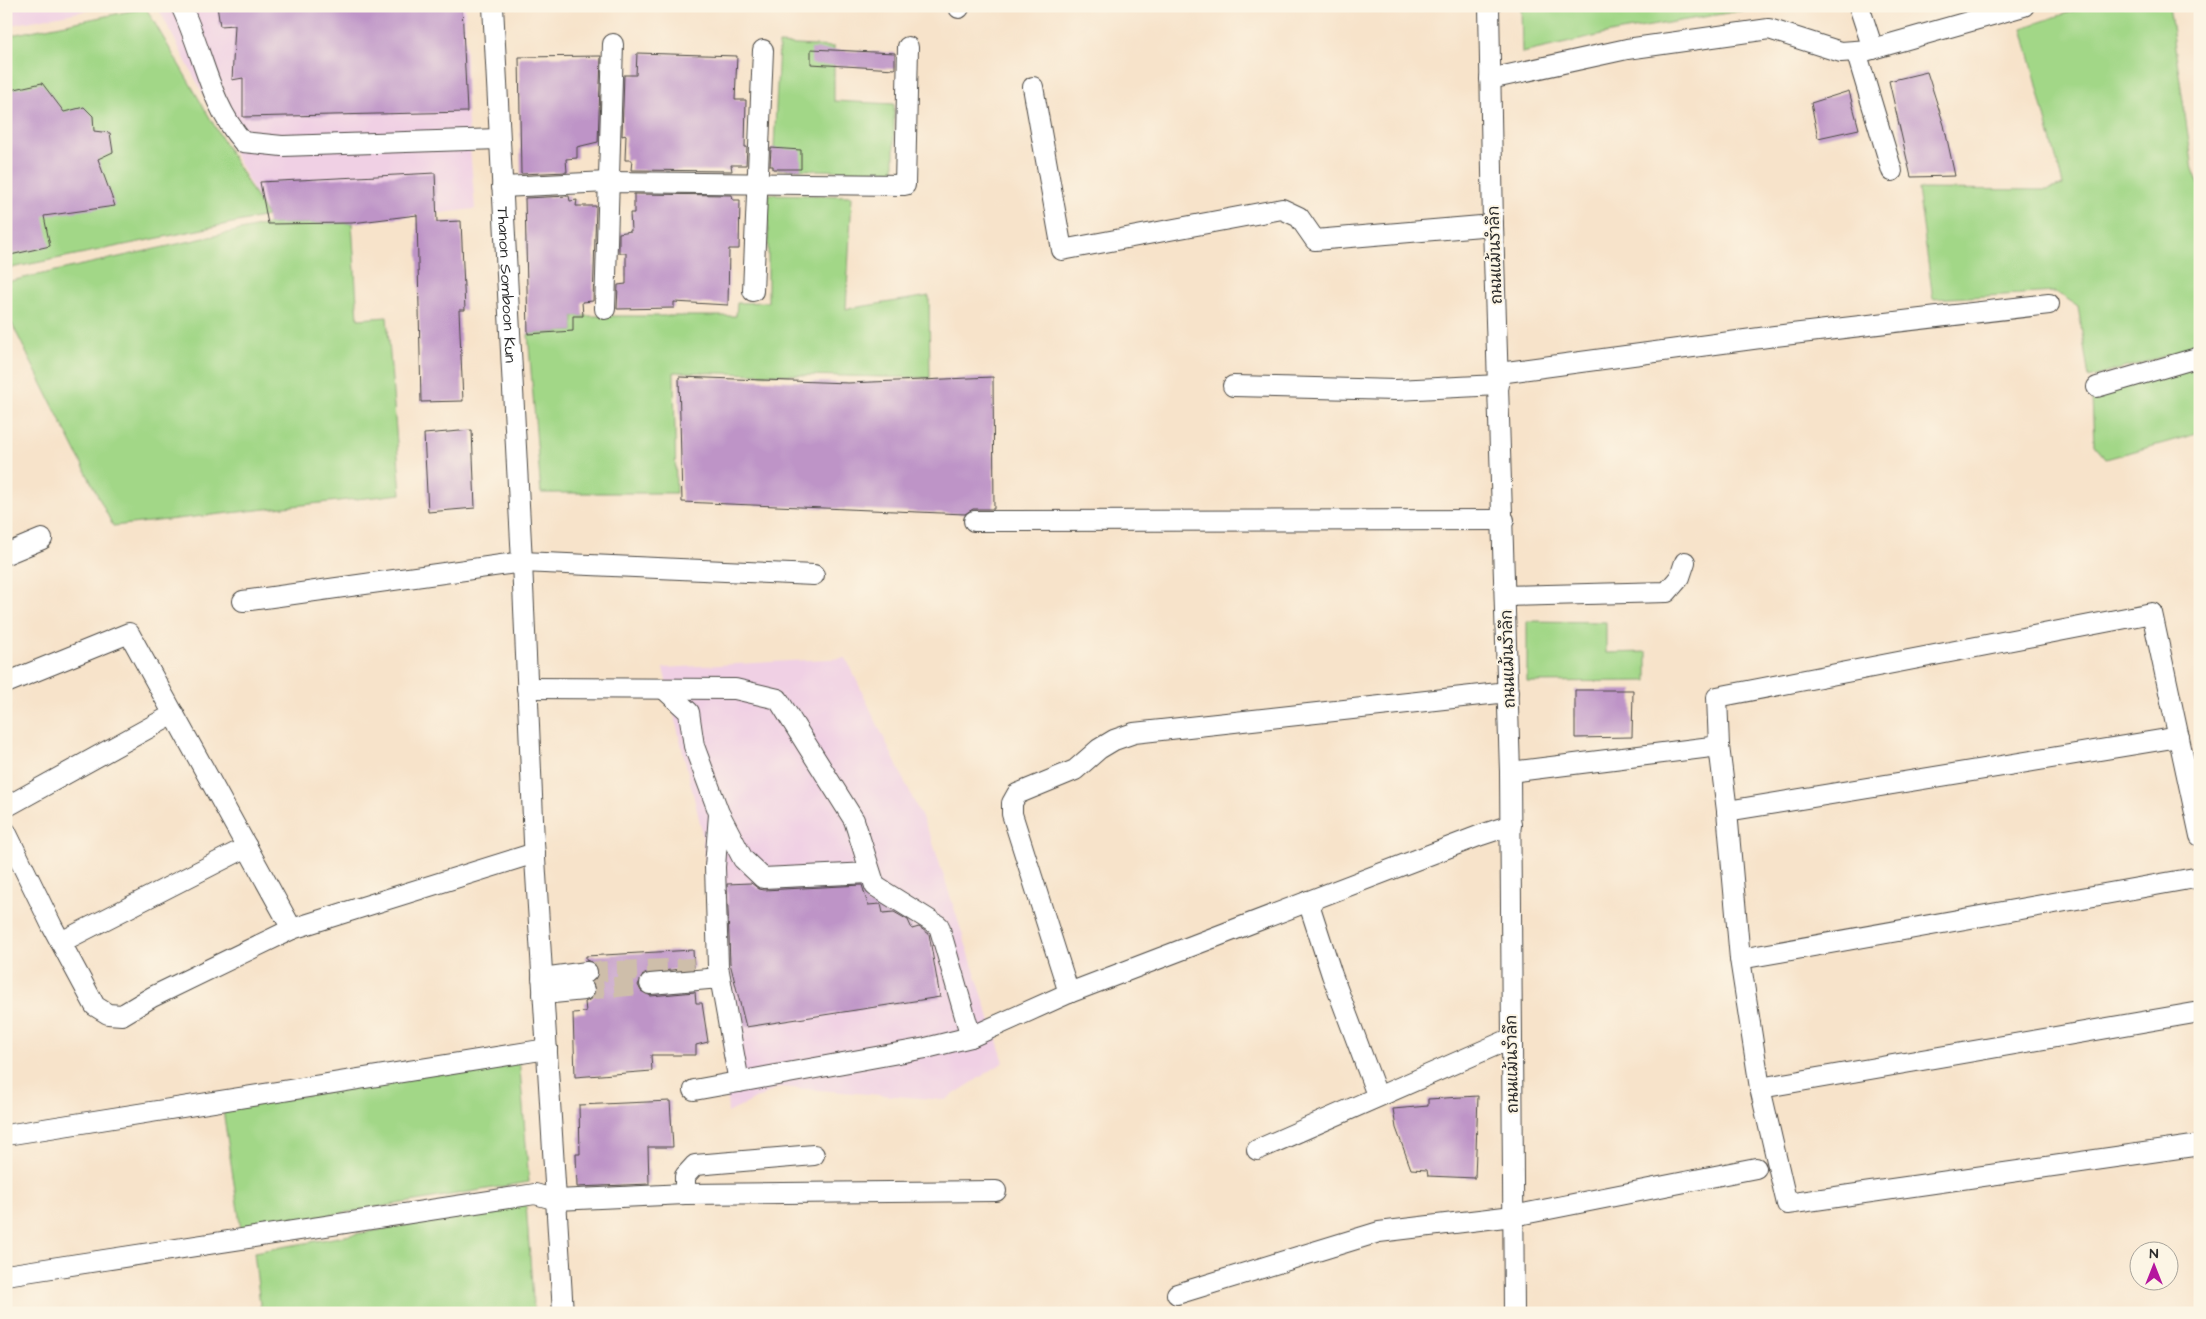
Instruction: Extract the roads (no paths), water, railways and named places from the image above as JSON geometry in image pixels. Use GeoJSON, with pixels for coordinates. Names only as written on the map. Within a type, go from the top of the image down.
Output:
{"type":"FeatureCollection","features":[{"type":"Feature","properties":{"kind":"street"},"geometry":{"type":"LineString","coordinates":[[181,6],[190,24],[212,90],[232,128],[243,142],[282,146],[499,138]]}},
{"type":"Feature","properties":{"kind":"street","name":"Thanon Somboon Kun"},"geometry":{"type":"LineString","coordinates":[[493,6],[535,853],[563,1313]]}},
{"type":"Feature","properties":{"kind":"street","name":"ถนนแม้นรำลึก"},"geometry":{"type":"LineString","coordinates":[[1489,6],[1493,225],[1504,520],[1510,772],[1510,1039],[1514,1313]]}},
{"type":"Feature","properties":{"kind":"street"},"geometry":{"type":"LineString","coordinates":[[1860,6],[1864,50],[1892,171]]}},
{"type":"Feature","properties":{"kind":"street"},"geometry":{"type":"LineString","coordinates":[[1490,79],[1626,49],[1769,29],[1841,52],[1864,50],[1993,11],[2024,6]]}},
{"type":"Feature","properties":{"kind":"street"},"geometry":{"type":"LineString","coordinates":[[605,309],[613,44]]}},
{"type":"Feature","properties":{"kind":"street"},"geometry":{"type":"LineString","coordinates":[[502,187],[608,182],[905,185],[908,47]]}},
{"type":"Feature","properties":{"kind":"street"},"geometry":{"type":"LineString","coordinates":[[753,291],[763,50]]}},
{"type":"Feature","properties":{"kind":"street"},"geometry":{"type":"LineString","coordinates":[[1033,87],[1062,250],[1282,210],[1298,217],[1315,240],[1493,225]]}},
{"type":"Feature","properties":{"kind":"street"},"geometry":{"type":"LineString","coordinates":[[1233,386],[1396,390],[1499,379],[1775,336],[2049,304]]}},
{"type":"Feature","properties":{"kind":"street"},"geometry":{"type":"LineString","coordinates":[[2097,387],[2200,357]]}},
{"type":"Feature","properties":{"kind":"street"},"geometry":{"type":"LineString","coordinates":[[974,521],[1504,520]]}},
{"type":"Feature","properties":{"kind":"street"},"geometry":{"type":"LineString","coordinates":[[6,554],[42,539]]}},
{"type":"Feature","properties":{"kind":"street"},"geometry":{"type":"LineString","coordinates":[[244,601],[522,562],[814,575]]}},
{"type":"Feature","properties":{"kind":"street"},"geometry":{"type":"LineString","coordinates":[[1505,596],[1666,592],[1680,577],[1685,562]]}},
{"type":"Feature","properties":{"kind":"street"},"geometry":{"type":"LineString","coordinates":[[2200,836],[2187,749],[2152,613],[1717,697],[1719,746],[1727,811],[1740,959],[1760,1088],[1786,1204],[2200,1145]]}},
{"type":"Feature","properties":{"kind":"street"},"geometry":{"type":"LineString","coordinates":[[6,683],[129,633],[292,928]]}},
{"type":"Feature","properties":{"kind":"street"},"geometry":{"type":"LineString","coordinates":[[528,688],[735,689],[778,700],[854,820],[875,886],[940,926],[971,1037]]}},
{"type":"Feature","properties":{"kind":"street"},"geometry":{"type":"LineString","coordinates":[[664,689],[690,712],[694,746],[719,813],[743,859],[763,878],[870,873]]}},
{"type":"Feature","properties":{"kind":"street"},"geometry":{"type":"LineString","coordinates":[[690,720],[712,689]]}},
{"type":"Feature","properties":{"kind":"street"},"geometry":{"type":"LineString","coordinates":[[1069,993],[1012,814],[1012,802],[1017,794],[1075,770],[1114,740],[1134,733],[1508,692]]}},
{"type":"Feature","properties":{"kind":"street"},"geometry":{"type":"LineString","coordinates":[[6,807],[174,714]]}},
{"type":"Feature","properties":{"kind":"street"},"geometry":{"type":"LineString","coordinates":[[1510,772],[1719,746]]}},
{"type":"Feature","properties":{"kind":"street"},"geometry":{"type":"LineString","coordinates":[[1727,811],[2187,749]]}},
{"type":"Feature","properties":{"kind":"street"},"geometry":{"type":"LineString","coordinates":[[719,813],[715,867],[719,972],[739,1082]]}},
{"type":"Feature","properties":{"kind":"street"},"geometry":{"type":"LineString","coordinates":[[694,1090],[971,1037],[1069,993],[1308,901],[1511,826]]}},
{"type":"Feature","properties":{"kind":"street"},"geometry":{"type":"LineString","coordinates":[[6,832],[95,1006],[108,1014],[122,1015],[152,997],[292,928],[535,853]]}},
{"type":"Feature","properties":{"kind":"street"},"geometry":{"type":"LineString","coordinates":[[61,942],[247,847]]}},
{"type":"Feature","properties":{"kind":"street"},"geometry":{"type":"LineString","coordinates":[[1740,959],[2200,877]]}},
{"type":"Feature","properties":{"kind":"street"},"geometry":{"type":"LineString","coordinates":[[1308,901],[1332,975],[1377,1096]]}},
{"type":"Feature","properties":{"kind":"street"},"geometry":{"type":"LineString","coordinates":[[694,968],[719,972]]}},
{"type":"Feature","properties":{"kind":"street"},"geometry":{"type":"LineString","coordinates":[[650,984],[719,972]]}},
{"type":"Feature","properties":{"kind":"street"},"geometry":{"type":"LineString","coordinates":[[543,986],[586,981]]}},
{"type":"Feature","properties":{"kind":"street"},"geometry":{"type":"LineString","coordinates":[[1760,1088],[2200,1012]]}},
{"type":"Feature","properties":{"kind":"street"},"geometry":{"type":"LineString","coordinates":[[1257,1150],[1510,1039]]}},
{"type":"Feature","properties":{"kind":"street"},"geometry":{"type":"LineString","coordinates":[[6,1135],[547,1048]]}},
{"type":"Feature","properties":{"kind":"street"},"geometry":{"type":"LineString","coordinates":[[685,1194],[685,1176],[695,1165],[814,1155]]}},
{"type":"Feature","properties":{"kind":"street"},"geometry":{"type":"LineString","coordinates":[[1177,1294],[1378,1232],[1513,1216],[1756,1168]]}},
{"type":"Feature","properties":{"kind":"street"},"geometry":{"type":"LineString","coordinates":[[6,1275],[535,1194],[557,1200],[685,1194],[996,1191]]}},
{"type":"Feature","properties":{"kind":"tunnel"},"geometry":{"type":"LineString","coordinates":[[587,972],[694,968]]}},
{"type":"Feature","properties":{"kind":"tunnel"},"geometry":{"type":"LineString","coordinates":[[584,990],[650,984]]}}]}
